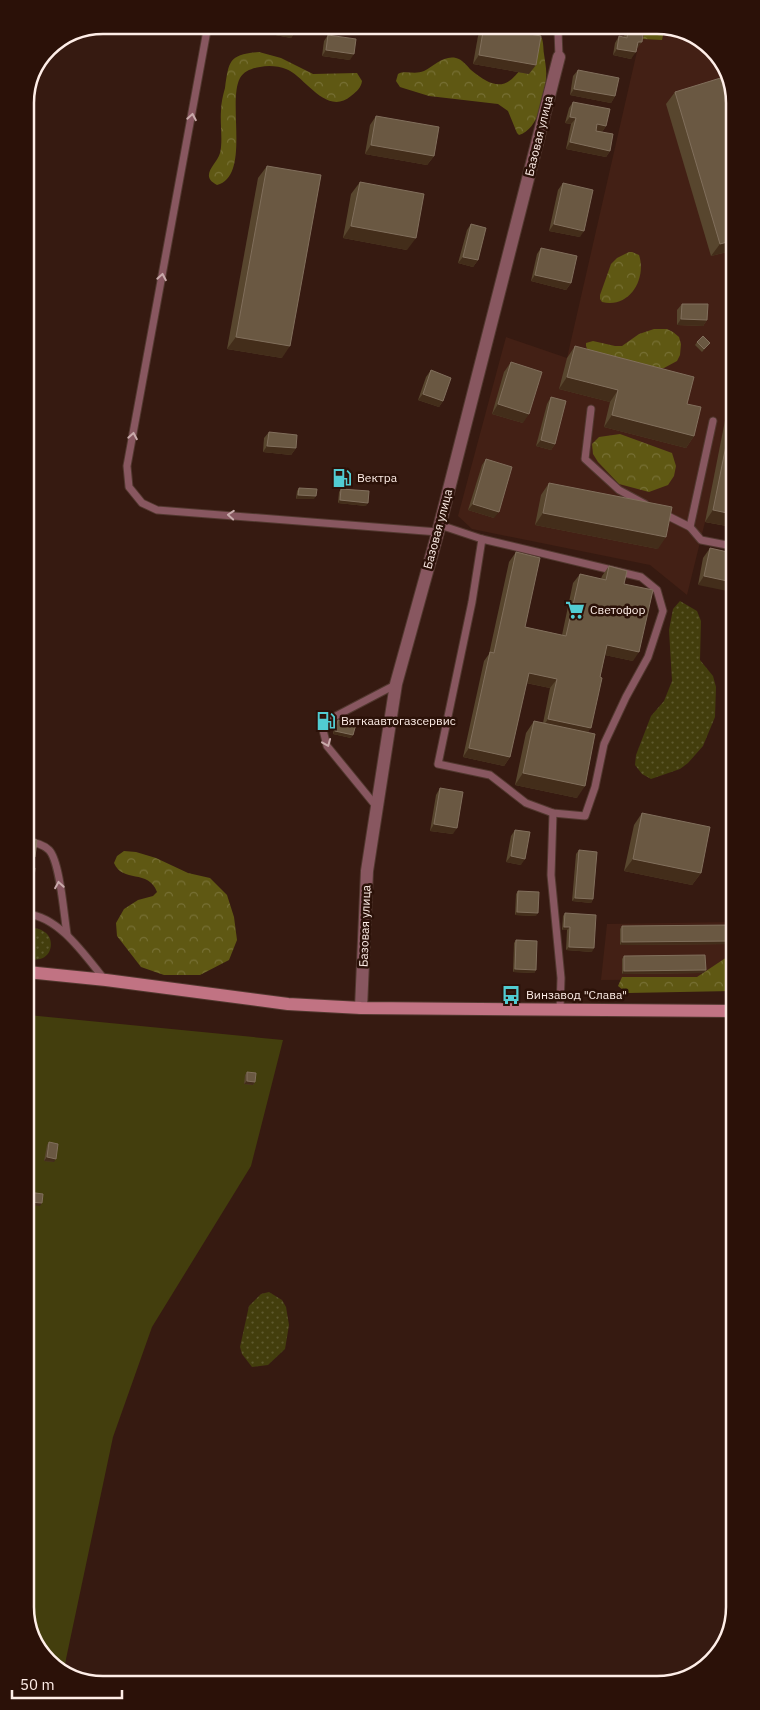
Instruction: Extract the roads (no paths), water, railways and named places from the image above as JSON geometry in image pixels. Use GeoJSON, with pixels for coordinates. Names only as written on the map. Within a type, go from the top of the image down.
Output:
{"type":"FeatureCollection","features":[{"type":"Feature","properties":{"kind":"main road"},"geometry":{"type":"LineString","coordinates":[[34,973],[106,980],[288,1004],[361,1008],[726,1011]]}},
{"type":"Feature","properties":{"kind":"street","name":"Базовая улица"},"geometry":{"type":"LineString","coordinates":[[361,1008],[367,871],[396,684],[439,528],[559,57]]}},
{"type":"Feature","properties":{"kind":"lane"},"geometry":{"type":"LineString","coordinates":[[206,34],[127,466],[129,487],[142,503],[157,510],[439,528],[640,577],[657,590],[663,611],[648,657],[626,697],[604,744],[586,816],[553,813],[526,803],[490,776],[438,764],[472,602],[482,539]]}},
{"type":"Feature","properties":{"kind":"lane"},"geometry":{"type":"LineString","coordinates":[[559,34],[559,57]]}},
{"type":"Feature","properties":{"kind":"lane"},"geometry":{"type":"LineString","coordinates":[[591,409],[585,459],[619,490],[690,527],[701,540],[726,545]]}},
{"type":"Feature","properties":{"kind":"lane"},"geometry":{"type":"LineString","coordinates":[[690,527],[713,421]]}},
{"type":"Feature","properties":{"kind":"lane"},"geometry":{"type":"LineString","coordinates":[[376,806],[327,746],[323,730],[332,718],[396,684]]}},
{"type":"Feature","properties":{"kind":"lane"},"geometry":{"type":"LineString","coordinates":[[553,813],[551,875],[561,978],[560,1009]]}},
{"type":"Feature","properties":{"kind":"lane"},"geometry":{"type":"LineString","coordinates":[[34,842],[49,850],[56,861],[67,934]]}},
{"type":"Feature","properties":{"kind":"lane"},"geometry":{"type":"LineString","coordinates":[[34,915],[67,934],[106,980]]}},
{"type":"Feature","properties":{"kind":"place","name":"Вектра"},"geometry":{"type":"Point","coordinates":[342,478]}},
{"type":"Feature","properties":{"kind":"place","name":"Светофор"},"geometry":{"type":"Point","coordinates":[575,610]}},
{"type":"Feature","properties":{"kind":"place","name":"Вяткаавтогазсервис"},"geometry":{"type":"Point","coordinates":[326,721]}},
{"type":"Feature","properties":{"kind":"place","name":"Винзавод \"Слава\""},"geometry":{"type":"Point","coordinates":[511,995]}}]}
